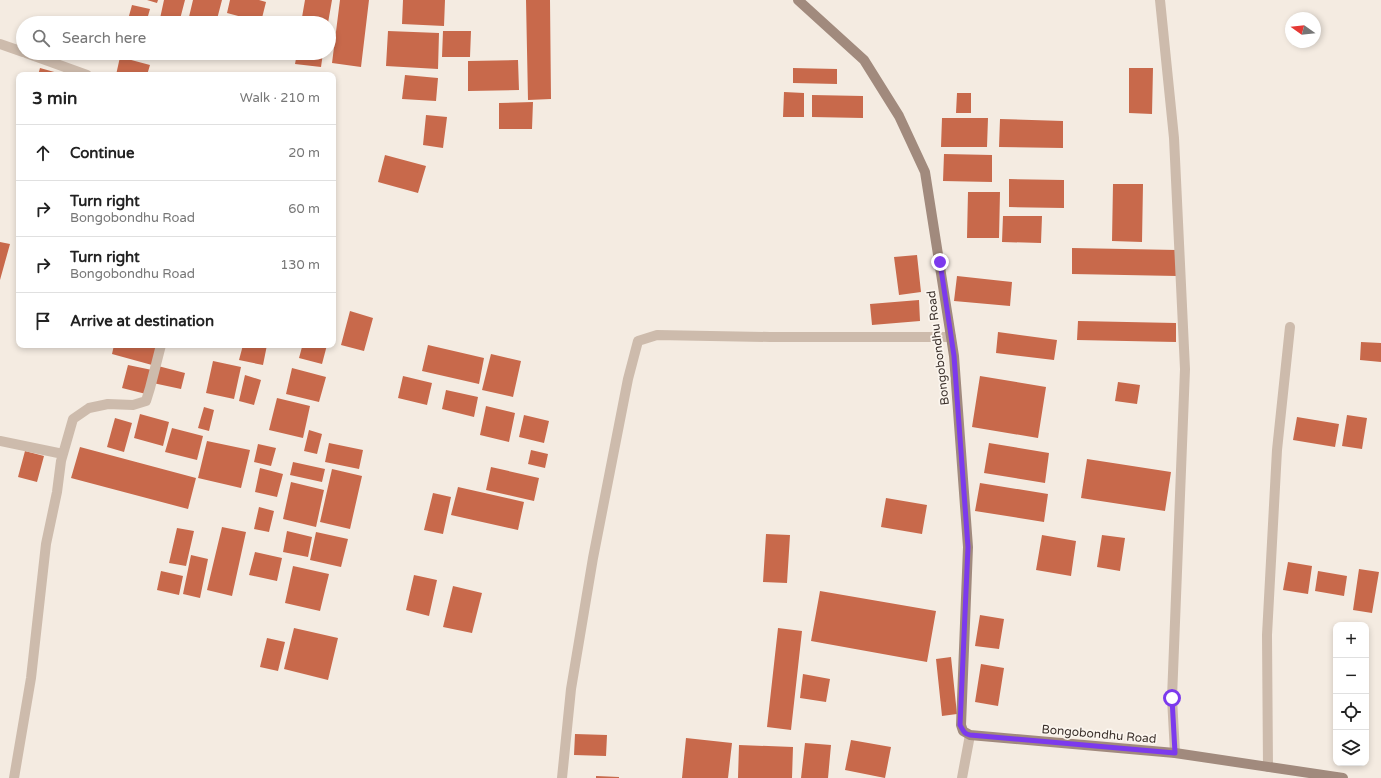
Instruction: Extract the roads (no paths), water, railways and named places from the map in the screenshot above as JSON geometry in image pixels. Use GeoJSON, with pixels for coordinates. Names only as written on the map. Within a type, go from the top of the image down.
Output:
{"type":"FeatureCollection","features":[{"type":"Feature","properties":{"kind":"street","name":"Bongobondhu Road"},"geometry":{"type":"LineString","coordinates":[[798,0],[864,60],[900,116],[925,172],[951,337],[968,547],[960,725],[963,731],[970,735],[1175,753],[1344,778]]}},
{"type":"Feature","properties":{"kind":"street"},"geometry":{"type":"LineString","coordinates":[[1160,0],[1174,138],[1185,369],[1172,698],[1175,753]]}},
{"type":"Feature","properties":{"kind":"street"},"geometry":{"type":"LineString","coordinates":[[0,44],[16,50]]}},
{"type":"Feature","properties":{"kind":"street"},"geometry":{"type":"LineString","coordinates":[[44,60],[78,72]]}},
{"type":"Feature","properties":{"kind":"street"},"geometry":{"type":"LineString","coordinates":[[1268,767],[1267,634],[1277,450],[1290,327]]}},
{"type":"Feature","properties":{"kind":"street"},"geometry":{"type":"LineString","coordinates":[[562,778],[571,689],[593,558],[628,379],[638,341],[657,335],[770,338],[951,337]]}},
{"type":"Feature","properties":{"kind":"street"},"geometry":{"type":"LineString","coordinates":[[14,778],[32,678],[46,544],[63,454],[73,419],[89,408],[108,404],[134,405],[146,401],[160,348]]}},
{"type":"Feature","properties":{"kind":"street"},"geometry":{"type":"LineString","coordinates":[[0,441],[63,454]]}},
{"type":"Feature","properties":{"kind":"street"},"geometry":{"type":"LineString","coordinates":[[962,778],[970,735]]}}]}
